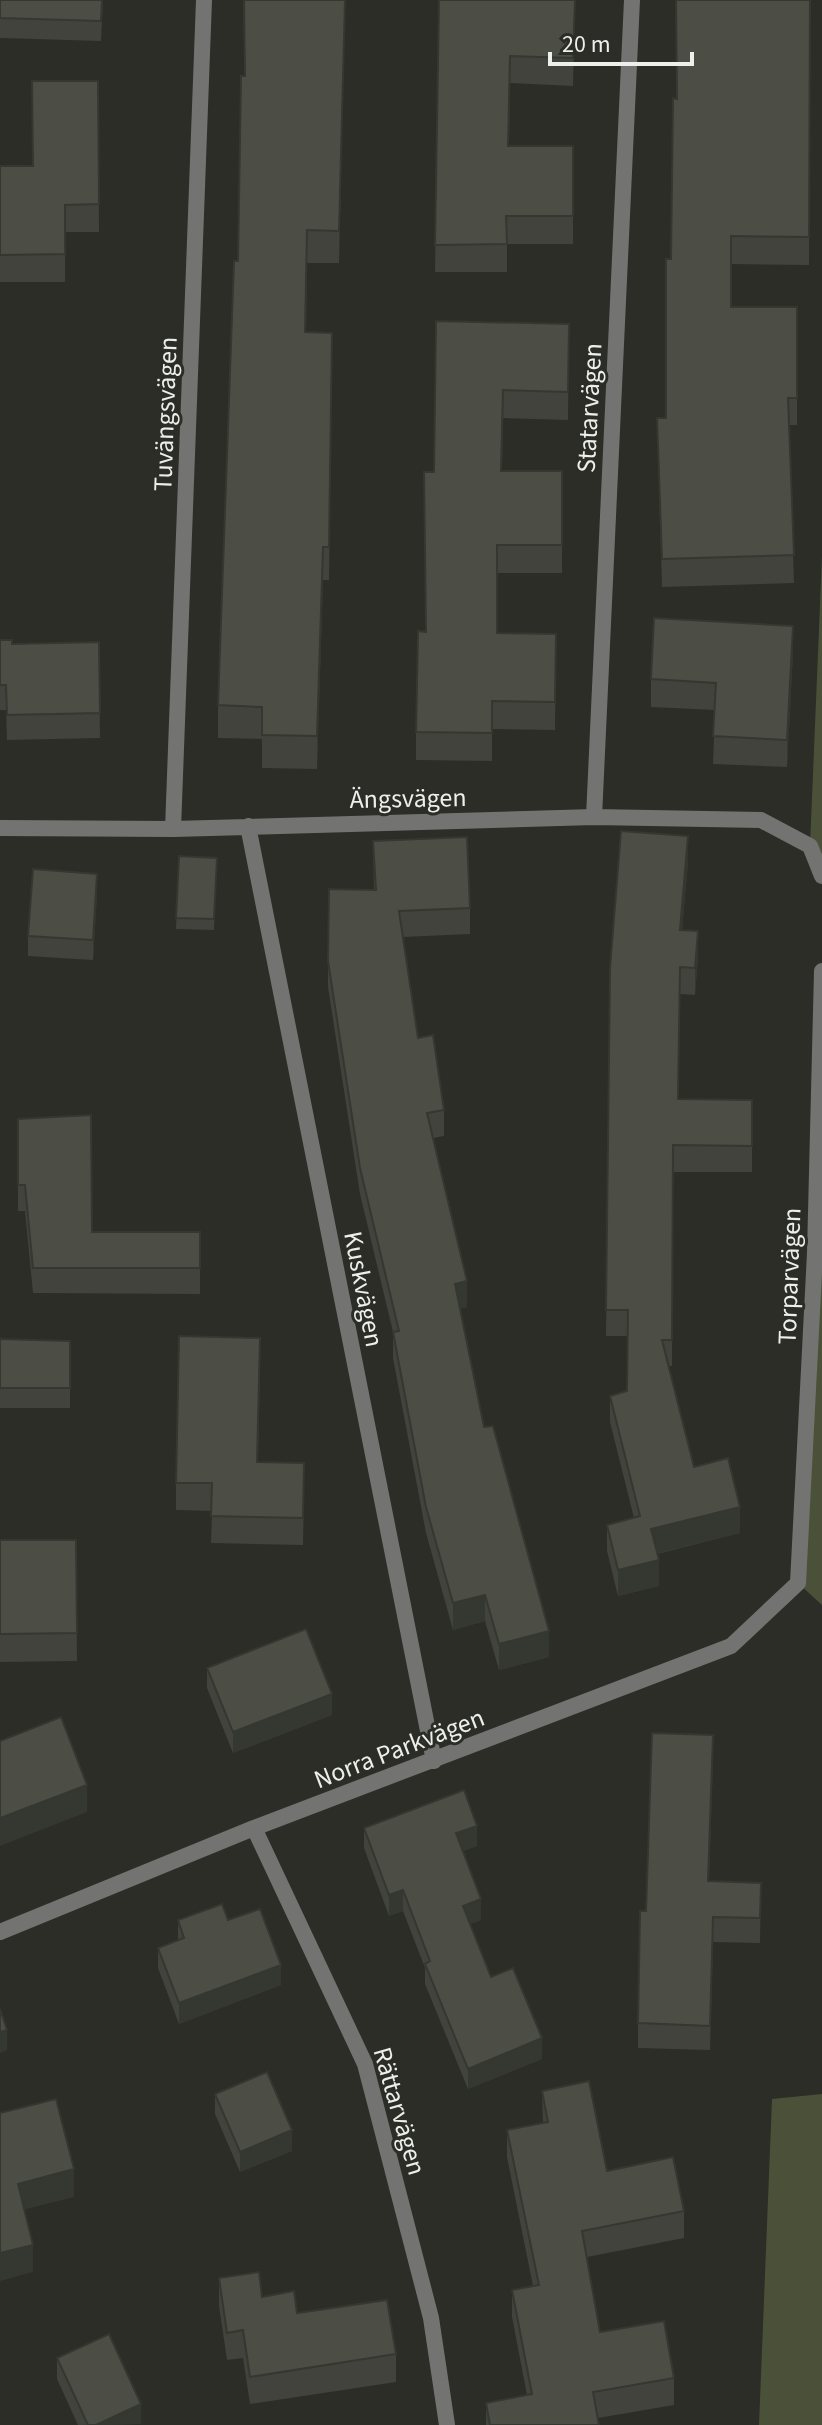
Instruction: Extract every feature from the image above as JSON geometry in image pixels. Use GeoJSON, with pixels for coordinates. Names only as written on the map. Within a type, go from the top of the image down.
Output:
{"type":"FeatureCollection","features":[{"type":"Feature","properties":{"kind":"street","name":"Tuvängsvägen"},"geometry":{"type":"LineString","coordinates":[[173,829],[204,0]]}},
{"type":"Feature","properties":{"kind":"street","name":"Statarvägen"},"geometry":{"type":"LineString","coordinates":[[594,817],[632,0]]}},
{"type":"Feature","properties":{"kind":"street","name":"Ängsvägen"},"geometry":{"type":"LineString","coordinates":[[0,828],[173,829],[594,817],[761,820],[810,846],[822,876]]}},
{"type":"Feature","properties":{"kind":"street","name":"Kuskvägen"},"geometry":{"type":"LineString","coordinates":[[248,826],[434,1761]]}},
{"type":"Feature","properties":{"kind":"street","name":"Torparvägen"},"geometry":{"type":"LineString","coordinates":[[798,1583],[815,1253],[822,971]]}},
{"type":"Feature","properties":{"kind":"street","name":"Norra Parkvägen"},"geometry":{"type":"LineString","coordinates":[[0,1932],[254,1828],[731,1646],[798,1583]]}},
{"type":"Feature","properties":{"kind":"street","name":"Rättarvägen"},"geometry":{"type":"LineString","coordinates":[[254,1828],[365,2064],[431,2318],[447,2425]]}},
{"type":"Feature","properties":{"kind":"green space"},"geometry":{"type":"Polygon","coordinates":[[[822,556],[822,876],[810,846],[822,556]]]}},
{"type":"Feature","properties":{"kind":"green space"},"geometry":{"type":"Polygon","coordinates":[[[822,971],[822,1605],[798,1583],[822,971]]]}},
{"type":"Feature","properties":{"kind":"green space"},"geometry":{"type":"Polygon","coordinates":[[[822,2094],[822,2425],[759,2425],[772,2099],[822,2094]]]}},
{"type":"Feature","properties":{"kind":"building"},"geometry":{"type":"Polygon","coordinates":[[[0,0],[102,0],[101,21],[0,18],[0,0]]]}},
{"type":"Feature","properties":{"kind":"building"},"geometry":{"type":"Polygon","coordinates":[[[244,0],[345,0],[339,231],[307,230],[305,332],[332,333],[329,547],[323,547],[317,736],[262,735],[262,707],[218,705],[234,261],[238,261],[241,76],[245,76],[244,0]]]}},
{"type":"Feature","properties":{"kind":"building"},"geometry":{"type":"Polygon","coordinates":[[[439,0],[575,0],[573,58],[510,56],[508,146],[573,146],[573,216],[506,216],[507,244],[435,245],[439,0]]]}},
{"type":"Feature","properties":{"kind":"building"},"geometry":{"type":"Polygon","coordinates":[[[676,0],[810,0],[809,237],[731,236],[731,307],[797,307],[797,398],[788,398],[794,555],[662,559],[657,418],[666,418],[666,259],[671,259],[673,98],[677,99],[676,0]]]}},
{"type":"Feature","properties":{"kind":"building"},"geometry":{"type":"Polygon","coordinates":[[[32,81],[98,81],[99,204],[65,205],[65,254],[0,255],[0,166],[33,166],[32,81]]]}},
{"type":"Feature","properties":{"kind":"building"},"geometry":{"type":"Polygon","coordinates":[[[436,321],[569,324],[568,392],[503,390],[501,471],[562,471],[562,545],[497,545],[497,633],[556,634],[555,702],[492,701],[492,733],[416,732],[418,631],[426,632],[424,472],[434,472],[436,321]]]}},
{"type":"Feature","properties":{"kind":"building"},"geometry":{"type":"Polygon","coordinates":[[[654,618],[793,626],[787,740],[713,736],[716,683],[651,679],[654,618]]]}},
{"type":"Feature","properties":{"kind":"building"},"geometry":{"type":"Polygon","coordinates":[[[0,640],[12,640],[12,644],[99,642],[100,713],[7,715],[6,685],[0,685],[0,640]]]}},
{"type":"Feature","properties":{"kind":"building"},"geometry":{"type":"Polygon","coordinates":[[[621,831],[688,836],[680,930],[698,931],[695,968],[680,967],[678,1099],[752,1100],[752,1146],[673,1145],[672,1340],[662,1340],[694,1467],[728,1458],[740,1507],[651,1529],[659,1560],[618,1570],[607,1525],[640,1516],[610,1396],[627,1391],[628,1310],[606,1310],[610,968],[621,831]]]}},
{"type":"Feature","properties":{"kind":"building"},"geometry":{"type":"Polygon","coordinates":[[[467,837],[470,908],[399,911],[418,1038],[433,1035],[444,1110],[427,1113],[467,1281],[455,1284],[484,1427],[493,1426],[549,1631],[499,1644],[485,1595],[453,1603],[426,1507],[393,1332],[399,1331],[360,1168],[328,961],[329,889],[376,890],[373,841],[467,837]]]}},
{"type":"Feature","properties":{"kind":"building"},"geometry":{"type":"Polygon","coordinates":[[[179,856],[217,858],[214,919],[176,918],[179,856]]]}},
{"type":"Feature","properties":{"kind":"building"},"geometry":{"type":"Polygon","coordinates":[[[33,869],[97,874],[93,940],[28,936],[33,869]]]}},
{"type":"Feature","properties":{"kind":"building"},"geometry":{"type":"Polygon","coordinates":[[[91,1115],[92,1232],[200,1232],[200,1268],[33,1268],[25,1185],[18,1185],[18,1119],[91,1115]]]}},
{"type":"Feature","properties":{"kind":"building"},"geometry":{"type":"Polygon","coordinates":[[[179,1336],[260,1338],[257,1462],[304,1463],[303,1518],[211,1516],[212,1483],[176,1483],[179,1336]]]}},
{"type":"Feature","properties":{"kind":"building"},"geometry":{"type":"Polygon","coordinates":[[[0,1339],[70,1341],[70,1388],[0,1388],[0,1339]]]}},
{"type":"Feature","properties":{"kind":"building"},"geometry":{"type":"Polygon","coordinates":[[[0,1540],[76,1540],[77,1633],[0,1634],[0,1540]]]}},
{"type":"Feature","properties":{"kind":"building"},"geometry":{"type":"Polygon","coordinates":[[[306,1629],[332,1694],[233,1732],[207,1668],[306,1629]]]}},
{"type":"Feature","properties":{"kind":"building"},"geometry":{"type":"Polygon","coordinates":[[[61,1717],[87,1785],[0,1818],[0,1741],[61,1717]]]}},
{"type":"Feature","properties":{"kind":"building"},"geometry":{"type":"Polygon","coordinates":[[[652,1733],[713,1735],[708,1881],[761,1883],[760,1918],[713,1917],[710,2026],[638,2023],[640,1911],[646,1911],[652,1733]]]}},
{"type":"Feature","properties":{"kind":"building"},"geometry":{"type":"Polygon","coordinates":[[[464,1790],[477,1826],[456,1833],[481,1899],[463,1906],[491,1977],[513,1968],[542,2038],[468,2069],[425,1964],[430,1961],[403,1890],[389,1895],[364,1828],[464,1790]]]}},
{"type":"Feature","properties":{"kind":"building"},"geometry":{"type":"Polygon","coordinates":[[[222,1904],[228,1920],[260,1909],[281,1965],[179,2003],[158,1948],[184,1938],[178,1920],[222,1904]]]}},
{"type":"Feature","properties":{"kind":"building"},"geometry":{"type":"Polygon","coordinates":[[[0,2009],[7,2030],[0,2032],[0,2009]]]}},
{"type":"Feature","properties":{"kind":"building"},"geometry":{"type":"Polygon","coordinates":[[[267,2072],[292,2130],[240,2152],[215,2094],[267,2072]]]}},
{"type":"Feature","properties":{"kind":"building"},"geometry":{"type":"Polygon","coordinates":[[[589,2081],[607,2171],[673,2157],[684,2211],[582,2231],[600,2332],[664,2321],[674,2378],[593,2392],[599,2425],[490,2425],[486,2403],[532,2394],[512,2290],[539,2285],[507,2130],[548,2122],[542,2091],[589,2081]]]}},
{"type":"Feature","properties":{"kind":"building"},"geometry":{"type":"Polygon","coordinates":[[[56,2099],[74,2169],[18,2184],[33,2245],[0,2253],[0,2113],[56,2099]]]}},
{"type":"Feature","properties":{"kind":"building"},"geometry":{"type":"Polygon","coordinates":[[[259,2272],[262,2297],[294,2291],[297,2313],[387,2300],[396,2354],[250,2377],[243,2330],[227,2333],[219,2278],[259,2272]]]}},
{"type":"Feature","properties":{"kind":"building"},"geometry":{"type":"Polygon","coordinates":[[[109,2334],[141,2404],[96,2425],[88,2425],[57,2358],[109,2334]]]}}]}
